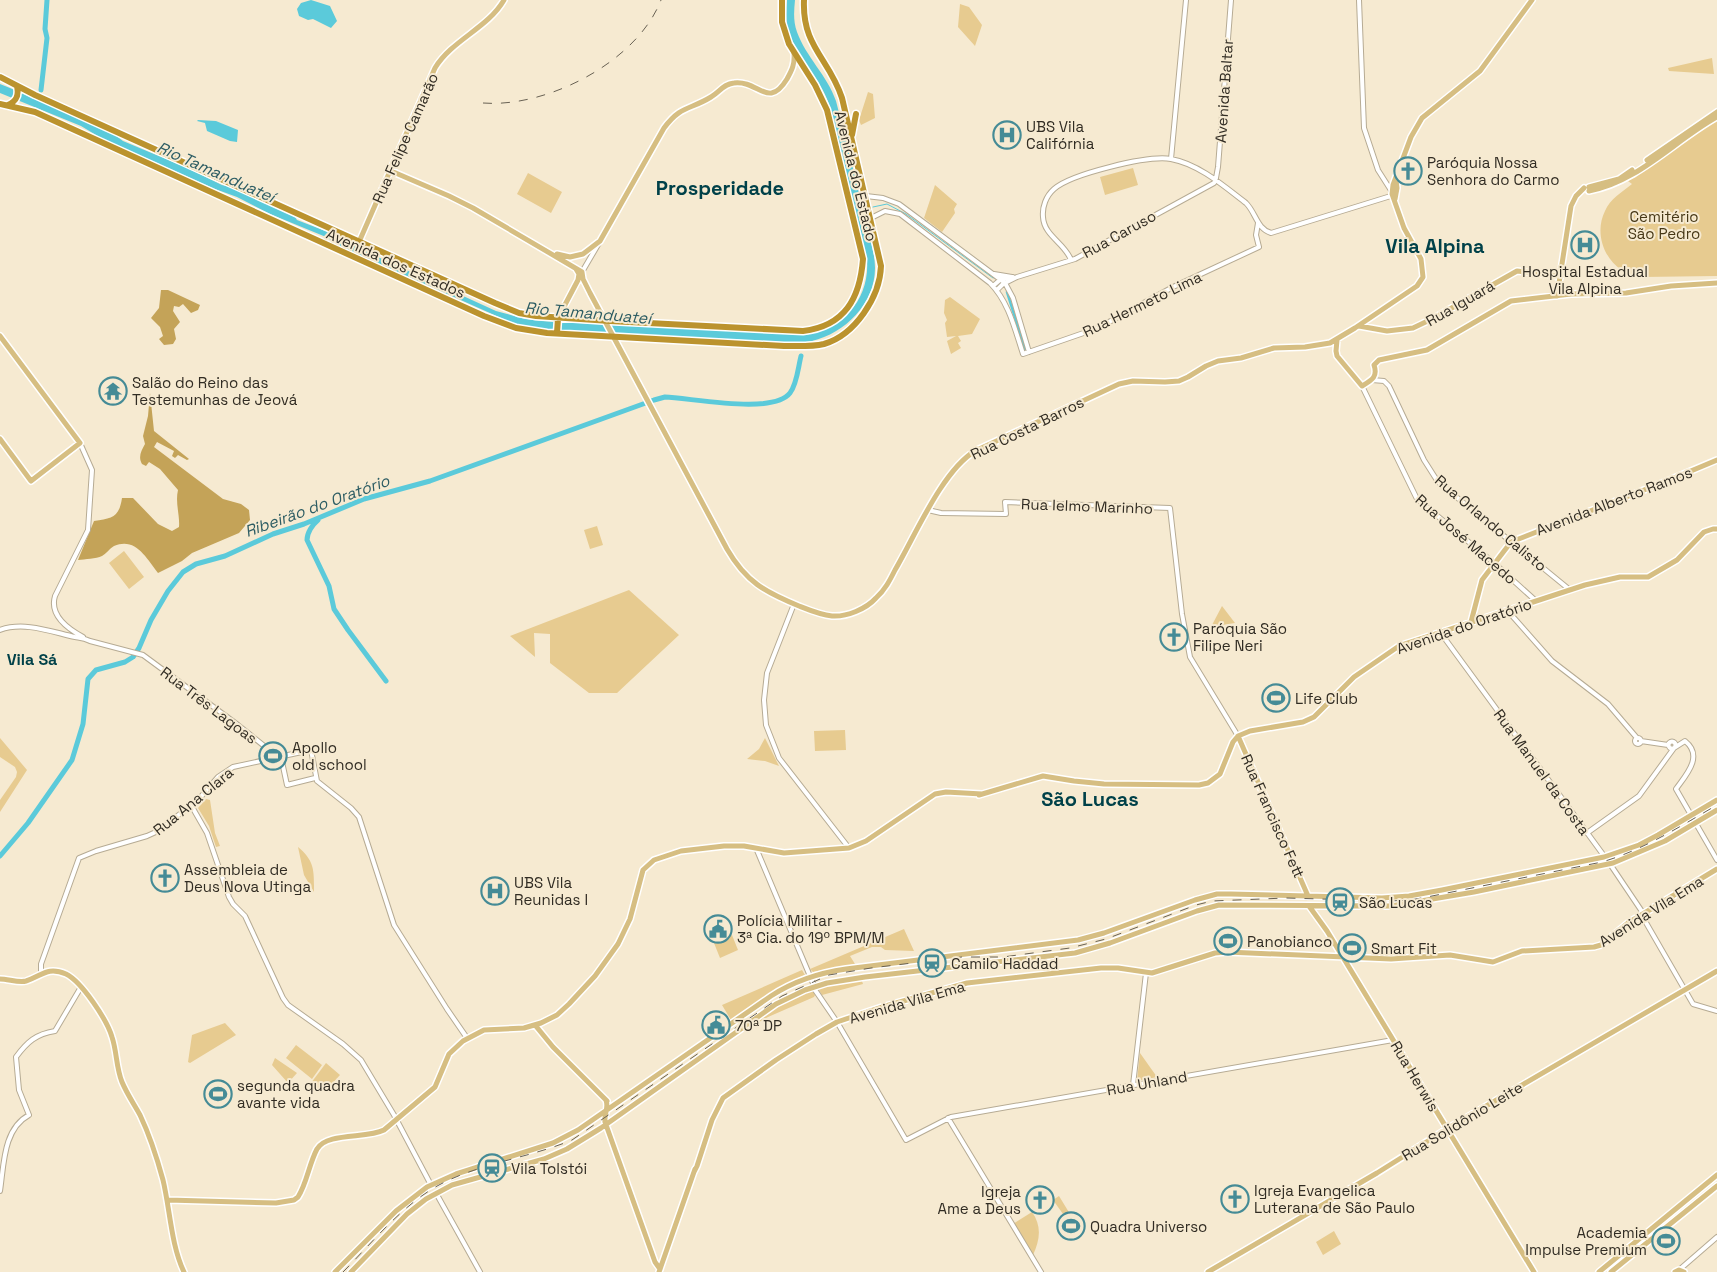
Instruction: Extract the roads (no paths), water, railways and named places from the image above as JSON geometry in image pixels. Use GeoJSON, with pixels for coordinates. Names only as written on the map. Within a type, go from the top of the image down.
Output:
{"type":"FeatureCollection","features":[{"type":"Feature","properties":{"kind":"highway","name":"Avenida do Estado"},"geometry":{"type":"LineString","coordinates":[[782,0],[782,22],[785,34],[794,53],[820,93],[827,110],[863,259],[862,275],[858,289],[844,312],[817,328],[795,331]]}},
{"type":"Feature","properties":{"kind":"highway","name":"Avenida do Estado"},"geometry":{"type":"LineString","coordinates":[[804,0],[803,14],[807,34],[839,89],[866,196],[881,266],[881,274],[876,290],[862,315],[844,334],[824,344],[806,346]]}},
{"type":"Feature","properties":{"kind":"highway","name":"Avenida dos Estados"},"geometry":{"type":"LineString","coordinates":[[3,78],[17,92],[506,308],[525,314],[558,319],[607,323],[795,331]]}},
{"type":"Feature","properties":{"kind":"highway"},"geometry":{"type":"LineString","coordinates":[[3,104],[17,92]]}},
{"type":"Feature","properties":{"kind":"highway","name":"Avenida dos Estados"},"geometry":{"type":"LineString","coordinates":[[3,104],[34,112],[484,316],[516,328],[806,346]]}},
{"type":"Feature","properties":{"kind":"highway"},"geometry":{"type":"LineString","coordinates":[[851,136],[856,114]]}},
{"type":"Feature","properties":{"kind":"highway"},"geometry":{"type":"LineString","coordinates":[[557,332],[558,319]]}},
{"type":"Feature","properties":{"kind":"main road","name":"Rua Felipe Camarão"},"geometry":{"type":"LineString","coordinates":[[359,242],[438,65],[446,53],[495,12],[504,0]]}},
{"type":"Feature","properties":{"kind":"main road","name":"Rua Costa Barros"},"geometry":{"type":"LineString","coordinates":[[582,272],[590,293],[612,335],[739,569],[753,583],[767,592],[794,604],[832,616],[843,615],[870,604],[884,589],[928,510],[952,472],[970,454],[1107,389],[1133,381],[1165,382],[1188,378],[1206,366],[1218,361],[1242,358],[1274,348],[1321,345],[1337,340],[1414,289],[1423,277],[1421,259],[1404,228],[1393,194],[1396,179],[1411,136],[1418,124],[1430,111],[1480,71],[1532,0]]}},
{"type":"Feature","properties":{"kind":"main road"},"geometry":{"type":"LineString","coordinates":[[570,262],[600,241],[664,128],[677,113],[710,98],[730,83],[738,82],[767,93],[776,93],[782,88],[792,70],[794,53]]}},
{"type":"Feature","properties":{"kind":"main road"},"geometry":{"type":"LineString","coordinates":[[792,70],[804,68]]}},
{"type":"Feature","properties":{"kind":"main road"},"geometry":{"type":"LineString","coordinates":[[0,71],[3,78]]}},
{"type":"Feature","properties":{"kind":"main road"},"geometry":{"type":"LineString","coordinates":[[1557,296],[1571,209],[1579,196],[1587,189],[1619,178],[1717,112]]}},
{"type":"Feature","properties":{"kind":"main road"},"geometry":{"type":"LineString","coordinates":[[1587,189],[1605,188],[1627,178],[1717,117]]}},
{"type":"Feature","properties":{"kind":"main road"},"geometry":{"type":"LineString","coordinates":[[391,171],[449,196],[561,255],[582,272]]}},
{"type":"Feature","properties":{"kind":"main road","name":"Rua Costa Barros"},"geometry":{"type":"LineString","coordinates":[[1393,194],[1396,179]]}},
{"type":"Feature","properties":{"kind":"main road"},"geometry":{"type":"LineString","coordinates":[[584,254],[588,256],[589,260]]}},
{"type":"Feature","properties":{"kind":"main road"},"geometry":{"type":"LineString","coordinates":[[558,319],[576,284],[579,274],[570,262]]}},
{"type":"Feature","properties":{"kind":"main road","name":"Rua Iguará"},"geometry":{"type":"LineString","coordinates":[[1359,326],[1387,331],[1413,328],[1433,319],[1517,270],[1560,276]]}},
{"type":"Feature","properties":{"kind":"main road"},"geometry":{"type":"LineString","coordinates":[[1559,283],[1571,294]]}},
{"type":"Feature","properties":{"kind":"main road"},"geometry":{"type":"LineString","coordinates":[[576,284],[582,284],[590,293]]}},
{"type":"Feature","properties":{"kind":"main road"},"geometry":{"type":"LineString","coordinates":[[1557,296],[1613,295],[1671,286],[1717,285]]}},
{"type":"Feature","properties":{"kind":"main road"},"geometry":{"type":"LineString","coordinates":[[1362,386],[1372,380],[1376,372],[1374,365],[1379,360],[1427,350],[1508,302],[1571,294],[1647,290]]}},
{"type":"Feature","properties":{"kind":"main road"},"geometry":{"type":"LineString","coordinates":[[0,336],[80,443],[31,480],[0,439]]}},
{"type":"Feature","properties":{"kind":"main road","name":"Rua José Macedo"},"geometry":{"type":"LineString","coordinates":[[1337,340],[1337,356],[1362,386]]}},
{"type":"Feature","properties":{"kind":"main road","name":"Avenida Alberto Ramos"},"geometry":{"type":"LineString","coordinates":[[1512,542],[1717,460]]}},
{"type":"Feature","properties":{"kind":"main road","name":"Avenida do Oratório"},"geometry":{"type":"LineString","coordinates":[[1238,736],[1250,731],[1303,722],[1314,718],[1354,677],[1399,646],[1507,610],[1613,578],[1648,577],[1681,557],[1704,532],[1717,528]]}},
{"type":"Feature","properties":{"kind":"main road"},"geometry":{"type":"LineString","coordinates":[[1471,622],[1480,583],[1512,542]]}},
{"type":"Feature","properties":{"kind":"main road"},"geometry":{"type":"LineString","coordinates":[[168,1200],[276,1203],[294,1200],[300,1195],[316,1152],[322,1143],[380,1132],[435,1087],[449,1054],[467,1038],[488,1029],[518,1028],[535,1025],[557,1015],[608,960],[626,929],[645,868],[664,856],[681,851],[709,847],[741,846],[790,853],[849,848],[866,841],[932,796],[982,794],[1043,776],[1074,782],[1104,784],[1202,785],[1220,774],[1233,742],[1238,736]]}},
{"type":"Feature","properties":{"kind":"main road","name":"Rua Francisco Fett"},"geometry":{"type":"LineString","coordinates":[[1238,736],[1308,896]]}},
{"type":"Feature","properties":{"kind":"main road"},"geometry":{"type":"LineString","coordinates":[[351,1272],[407,1214],[436,1193],[475,1177],[542,1159],[566,1149],[609,1124],[735,1029],[791,984],[809,976],[846,969],[1078,940],[1104,933],[1217,894],[1380,898],[1409,896],[1604,857],[1639,844],[1661,833],[1715,801]]}},
{"type":"Feature","properties":{"kind":"main road"},"geometry":{"type":"LineString","coordinates":[[776,1004],[822,984],[865,977],[1075,953],[1110,943],[1211,907],[1228,904],[1398,906],[1610,864],[1658,844],[1696,823],[1715,811],[1711,810],[1715,801]]}},
{"type":"Feature","properties":{"kind":"main road"},"geometry":{"type":"LineString","coordinates":[[1658,844],[1662,838],[1661,833]]}},
{"type":"Feature","properties":{"kind":"main road","name":"Avenida Vila Ema"},"geometry":{"type":"LineString","coordinates":[[659,1270],[694,1172],[698,1166],[709,1129],[716,1111],[724,1098],[794,1048],[837,1022],[879,1008],[967,984],[1101,968],[1118,968],[1152,973],[1215,953],[1391,959],[1450,955],[1493,962],[1522,951],[1598,946],[1642,914],[1717,869]]}},
{"type":"Feature","properties":{"kind":"main road"},"geometry":{"type":"LineString","coordinates":[[1300,896],[1299,902],[1302,906]]}},
{"type":"Feature","properties":{"kind":"main road"},"geometry":{"type":"LineString","coordinates":[[1378,906],[1382,903],[1380,898]]}},
{"type":"Feature","properties":{"kind":"main road"},"geometry":{"type":"LineString","coordinates":[[1309,906],[1343,956]]}},
{"type":"Feature","properties":{"kind":"main road"},"geometry":{"type":"LineString","coordinates":[[1315,913],[1318,906]]}},
{"type":"Feature","properties":{"kind":"main road"},"geometry":{"type":"LineString","coordinates":[[976,965],[981,960],[980,953]]}},
{"type":"Feature","properties":{"kind":"main road","name":"Rua Herwis"},"geometry":{"type":"LineString","coordinates":[[1343,956],[1534,1272]]}},
{"type":"Feature","properties":{"kind":"main road"},"geometry":{"type":"LineString","coordinates":[[0,979],[26,981],[41,973],[55,971],[65,974],[81,987],[101,1013],[110,1032],[115,1048],[118,1070],[126,1091],[140,1114],[157,1158],[168,1200],[178,1257],[184,1272]]}},
{"type":"Feature","properties":{"kind":"main road","name":"Rua Solidônio Leite"},"geometry":{"type":"LineString","coordinates":[[1208,1272],[1717,971]]}},
{"type":"Feature","properties":{"kind":"main road"},"geometry":{"type":"LineString","coordinates":[[819,974],[818,980],[822,984]]}},
{"type":"Feature","properties":{"kind":"main road"},"geometry":{"type":"LineString","coordinates":[[336,1272],[400,1208],[431,1185],[451,1176],[553,1143],[578,1130],[804,986],[802,983],[791,984]]}},
{"type":"Feature","properties":{"kind":"main road"},"geometry":{"type":"LineString","coordinates":[[535,1025],[553,1047],[606,1100],[620,1109],[609,1124]]}},
{"type":"Feature","properties":{"kind":"main road"},"geometry":{"type":"LineString","coordinates":[[606,1100],[608,1106],[604,1118],[609,1124],[659,1270]]}},
{"type":"Feature","properties":{"kind":"main road"},"geometry":{"type":"LineString","coordinates":[[538,1148],[543,1152],[542,1159]]}},
{"type":"Feature","properties":{"kind":"main road"},"geometry":{"type":"LineString","coordinates":[[1599,1272],[1717,1175]]}},
{"type":"Feature","properties":{"kind":"main road"},"geometry":{"type":"LineString","coordinates":[[451,1176],[454,1184]]}},
{"type":"Feature","properties":{"kind":"main road"},"geometry":{"type":"LineString","coordinates":[[1611,1272],[1717,1186]]}},
{"type":"Feature","properties":{"kind":"main road"},"geometry":{"type":"LineString","coordinates":[[413,1198],[414,1203],[418,1205]]}},
{"type":"Feature","properties":{"kind":"main road"},"geometry":{"type":"LineString","coordinates":[[400,1208],[407,1214]]}},
{"type":"Feature","properties":{"kind":"street"},"geometry":{"type":"LineString","coordinates":[[1171,160],[1186,0]]}},
{"type":"Feature","properties":{"kind":"street","name":"Avenida Baltar"},"geometry":{"type":"LineString","coordinates":[[1216,181],[1231,0]]}},
{"type":"Feature","properties":{"kind":"street"},"geometry":{"type":"LineString","coordinates":[[1078,257],[1068,252],[1049,233],[1043,216],[1044,202],[1051,192],[1063,183],[1132,162],[1148,159],[1171,160],[1189,166],[1216,181],[1246,203],[1253,211],[1258,223],[1266,231],[1275,232],[1393,194],[1374,161],[1364,128],[1359,0]]}},
{"type":"Feature","properties":{"kind":"street","name":"Rua Caruso"},"geometry":{"type":"LineString","coordinates":[[995,287],[1015,278],[1063,264],[1078,257],[1216,181]]}},
{"type":"Feature","properties":{"kind":"street"},"geometry":{"type":"LineString","coordinates":[[866,196],[883,198],[899,204],[1000,279],[1010,289],[1029,352]]}},
{"type":"Feature","properties":{"kind":"street"},"geometry":{"type":"LineString","coordinates":[[871,218],[885,211],[900,214],[995,287],[1000,279]]}},
{"type":"Feature","properties":{"kind":"street","name":"Rua Hermeto Lima"},"geometry":{"type":"LineString","coordinates":[[995,287],[1010,314],[1023,354],[1098,328],[1173,287],[1260,247],[1256,235],[1258,223]]}},
{"type":"Feature","properties":{"kind":"street"},"geometry":{"type":"LineString","coordinates":[[582,272],[600,241]]}},
{"type":"Feature","properties":{"kind":"street"},"geometry":{"type":"LineString","coordinates":[[1068,252],[1071,260]]}},
{"type":"Feature","properties":{"kind":"street"},"geometry":{"type":"LineString","coordinates":[[1063,264],[1068,252]]}},
{"type":"Feature","properties":{"kind":"street"},"geometry":{"type":"LineString","coordinates":[[994,274],[1015,278],[1010,289]]}},
{"type":"Feature","properties":{"kind":"street","name":"Rua Caruso"},"geometry":{"type":"LineString","coordinates":[[1000,279],[1015,278]]}},
{"type":"Feature","properties":{"kind":"street","name":"Rua Orlando Calisto"},"geometry":{"type":"LineString","coordinates":[[1372,380],[1384,381],[1389,386],[1424,460],[1438,482],[1570,590]]}},
{"type":"Feature","properties":{"kind":"street","name":"Rua José Macedo"},"geometry":{"type":"LineString","coordinates":[[1362,386],[1415,496],[1536,601]]}},
{"type":"Feature","properties":{"kind":"street"},"geometry":{"type":"LineString","coordinates":[[80,443],[92,466],[88,532],[60,586],[53,605],[54,611],[60,620],[83,638]]}},
{"type":"Feature","properties":{"kind":"street","name":"Rua Ielmo Marinho"},"geometry":{"type":"LineString","coordinates":[[928,510],[941,513],[1006,514],[1005,502],[1170,508],[1182,614],[1190,657],[1238,736]]}},
{"type":"Feature","properties":{"kind":"street"},"geometry":{"type":"LineString","coordinates":[[794,604],[767,673],[764,700],[768,733],[783,764],[849,848]]}},
{"type":"Feature","properties":{"kind":"street"},"geometry":{"type":"LineString","coordinates":[[1507,610],[1552,661],[1608,704],[1639,740],[1674,748]]}},
{"type":"Feature","properties":{"kind":"street"},"geometry":{"type":"LineString","coordinates":[[0,630],[29,628],[83,638]]}},
{"type":"Feature","properties":{"kind":"street"},"geometry":{"type":"LineString","coordinates":[[68,634],[74,632]]}},
{"type":"Feature","properties":{"kind":"street","name":"Rua Manuel da Costa"},"geometry":{"type":"LineString","coordinates":[[1440,632],[1610,864],[1642,914],[1693,1004],[1717,1011]]}},
{"type":"Feature","properties":{"kind":"street","name":"Rua Três Lagoas"},"geometry":{"type":"LineString","coordinates":[[83,638],[140,654],[279,757]]}},
{"type":"Feature","properties":{"kind":"street"},"geometry":{"type":"LineString","coordinates":[[1668,756],[1670,742],[1683,742],[1692,750],[1693,762],[1676,789],[1717,860]]}},
{"type":"Feature","properties":{"kind":"street"},"geometry":{"type":"LineString","coordinates":[[1674,742],[1674,748]]}},
{"type":"Feature","properties":{"kind":"street"},"geometry":{"type":"LineString","coordinates":[[1587,833],[1638,796],[1674,748],[1683,742]]}},
{"type":"Feature","properties":{"kind":"street","name":"Rua Ana Clara"},"geometry":{"type":"LineString","coordinates":[[41,973],[41,964],[79,858],[152,834],[164,828],[191,805],[215,780],[229,769],[242,764],[311,750],[315,778]]}},
{"type":"Feature","properties":{"kind":"street"},"geometry":{"type":"LineString","coordinates":[[279,757],[286,785],[315,778],[323,788],[351,808],[359,818],[394,925],[467,1038]]}},
{"type":"Feature","properties":{"kind":"street"},"geometry":{"type":"LineString","coordinates":[[191,805],[207,833],[233,904],[242,912],[283,998],[288,1005],[356,1054],[373,1079],[431,1185]]}},
{"type":"Feature","properties":{"kind":"street"},"geometry":{"type":"LineString","coordinates":[[756,848],[809,976],[837,1022]]}},
{"type":"Feature","properties":{"kind":"street"},"geometry":{"type":"LineString","coordinates":[[1133,1085],[1146,973]]}},
{"type":"Feature","properties":{"kind":"street"},"geometry":{"type":"LineString","coordinates":[[0,1191],[9,1138],[14,1126],[29,1115],[19,1090],[16,1057],[33,1038],[46,1032],[55,1031],[81,987]]}},
{"type":"Feature","properties":{"kind":"street","name":"Rua Uhland"},"geometry":{"type":"LineString","coordinates":[[837,1022],[906,1140],[948,1118],[1394,1040]]}},
{"type":"Feature","properties":{"kind":"street"},"geometry":{"type":"LineString","coordinates":[[948,1118],[1040,1272]]}},
{"type":"Feature","properties":{"kind":"street"},"geometry":{"type":"LineString","coordinates":[[436,1193],[480,1272]]}},
{"type":"Feature","properties":{"kind":"street"},"geometry":{"type":"LineString","coordinates":[[1681,1270],[1717,1237]]}},
{"type":"Feature","properties":{"kind":"water"},"geometry":{"type":"Polygon","coordinates":[[[311,0],[330,6],[337,21],[331,28],[313,19],[308,20],[299,16],[297,9],[301,3],[311,0]]]}},
{"type":"Feature","properties":{"kind":"water"},"geometry":{"type":"Polygon","coordinates":[[[787,0],[795,0],[794,20],[797,32],[836,101],[875,262],[874,281],[870,293],[856,315],[836,331],[824,337],[804,342],[790,343],[553,330],[510,322],[344,248],[326,237],[270,214],[237,197],[101,138],[81,126],[0,93],[0,84],[115,135],[123,141],[230,187],[295,217],[297,220],[328,232],[367,252],[496,311],[525,319],[541,321],[804,335],[831,326],[851,310],[859,299],[864,287],[867,274],[867,259],[829,104],[788,31],[787,0]]]}},
{"type":"Feature","properties":{"kind":"water"},"geometry":{"type":"Polygon","coordinates":[[[198,120],[216,121],[238,130],[237,142],[207,131],[205,123],[198,120]]]}},
{"type":"Feature","properties":{"kind":"waterway"},"geometry":{"type":"LineString","coordinates":[[41,90],[47,38],[45,29],[47,0]]}},
{"type":"Feature","properties":{"kind":"waterway"},"geometry":{"type":"LineString","coordinates":[[873,207],[887,204],[906,214],[993,278]]}},
{"type":"Feature","properties":{"kind":"waterway"},"geometry":{"type":"LineString","coordinates":[[1007,292],[1025,349]]}},
{"type":"Feature","properties":{"kind":"waterway","name":"Ribeirão do Oratório"},"geometry":{"type":"LineString","coordinates":[[0,856],[28,823],[72,760],[83,724],[88,679],[96,670],[125,662],[133,657],[168,591],[183,572],[196,564],[225,556],[273,534],[304,524],[364,499],[430,481],[654,400],[665,397],[731,404],[767,403],[781,400],[790,393],[796,381],[801,356]]}},
{"type":"Feature","properties":{"kind":"waterway"},"geometry":{"type":"LineString","coordinates":[[318,520],[310,529],[307,540],[329,586],[334,609],[386,681]]}},
{"type":"Feature","properties":{"kind":"railway"},"geometry":{"type":"LineString","coordinates":[[483,103],[508,103],[534,98],[561,89],[587,77],[611,61],[632,43],[649,22],[661,0]]}},
{"type":"Feature","properties":{"kind":"railway"},"geometry":{"type":"LineString","coordinates":[[343,1272],[376,1237],[425,1193],[471,1171],[539,1152],[572,1140],[782,996],[829,975],[962,957],[1003,957],[1070,948],[1106,939],[1196,905],[1212,901],[1286,898],[1390,901],[1427,897],[1602,862],[1632,851],[1675,830],[1717,805]]}},
{"type":"Feature","properties":{"kind":"place","name":"UBS Vila Califórnia"},"geometry":{"type":"Point","coordinates":[1007,135]}},
{"type":"Feature","properties":{"kind":"place","name":"Paróquia Nossa Senhora do Carmo"},"geometry":{"type":"Point","coordinates":[1408,171]}},
{"type":"Feature","properties":{"kind":"place","name":"Hospital Estadual Vila Alpina"},"geometry":{"type":"Point","coordinates":[1585,245]}},
{"type":"Feature","properties":{"kind":"place","name":"Salão do Reino das Testemunhas de Jeová"},"geometry":{"type":"Point","coordinates":[113,391]}},
{"type":"Feature","properties":{"kind":"place","name":"Paróquia São Filipe Neri"},"geometry":{"type":"Point","coordinates":[1174,637]}},
{"type":"Feature","properties":{"kind":"place","name":"Life Club"},"geometry":{"type":"Point","coordinates":[1276,698]}},
{"type":"Feature","properties":{"kind":"place","name":"Apollo old school"},"geometry":{"type":"Point","coordinates":[273,756]}},
{"type":"Feature","properties":{"kind":"place","name":"Assembleia de Deus Nova Utinga"},"geometry":{"type":"Point","coordinates":[165,878]}},
{"type":"Feature","properties":{"kind":"place","name":"UBS Vila Reunidas I"},"geometry":{"type":"Point","coordinates":[495,891]}},
{"type":"Feature","properties":{"kind":"place","name":"São Lucas"},"geometry":{"type":"Point","coordinates":[1340,902]}},
{"type":"Feature","properties":{"kind":"place","name":"Polícia Militar - 3ª Cia. do 19º BPM/M"},"geometry":{"type":"Point","coordinates":[718,929]}},
{"type":"Feature","properties":{"kind":"place","name":"Panobianco"},"geometry":{"type":"Point","coordinates":[1228,941]}},
{"type":"Feature","properties":{"kind":"place","name":"Smart Fit"},"geometry":{"type":"Point","coordinates":[1352,948]}},
{"type":"Feature","properties":{"kind":"place","name":"Camilo Haddad"},"geometry":{"type":"Point","coordinates":[932,963]}},
{"type":"Feature","properties":{"kind":"place","name":"70ª DP"},"geometry":{"type":"Point","coordinates":[716,1025]}},
{"type":"Feature","properties":{"kind":"place","name":"segunda quadra avante vida"},"geometry":{"type":"Point","coordinates":[218,1094]}},
{"type":"Feature","properties":{"kind":"place","name":"Vila Tolstói"},"geometry":{"type":"Point","coordinates":[492,1168]}},
{"type":"Feature","properties":{"kind":"place","name":"Igreja Evangelica Luterana de São Paulo"},"geometry":{"type":"Point","coordinates":[1235,1199]}},
{"type":"Feature","properties":{"kind":"place","name":"Igreja Ame a Deus"},"geometry":{"type":"Point","coordinates":[1040,1200]}},
{"type":"Feature","properties":{"kind":"place","name":"Quadra Universo"},"geometry":{"type":"Point","coordinates":[1071,1226]}},
{"type":"Feature","properties":{"kind":"place","name":"Academia Impulse Premium"},"geometry":{"type":"Point","coordinates":[1666,1241]}},
{"type":"Feature","properties":{"kind":"district","name":"Prosperidade"},"geometry":{"type":"Point","coordinates":[720,188]}},
{"type":"Feature","properties":{"kind":"district","name":"Vila Alpina"},"geometry":{"type":"Point","coordinates":[1435,246]}},
{"type":"Feature","properties":{"kind":"district","name":"Vila Sá"},"geometry":{"type":"Point","coordinates":[32,659]}},
{"type":"Feature","properties":{"kind":"district","name":"São Lucas"},"geometry":{"type":"Point","coordinates":[1090,799]}},
{"type":"Feature","properties":{"kind":"water label","name":"Rio Tamanduateí"},"geometry":{"type":"Point","coordinates":[216,172]}},
{"type":"Feature","properties":{"kind":"water label","name":"Rio Tamanduateí"},"geometry":{"type":"Point","coordinates":[588,313]}},
{"type":"Feature","properties":{"kind":"park label","name":"Cemitério São Pedro"},"geometry":{"type":"Point","coordinates":[1664,224]}}]}
